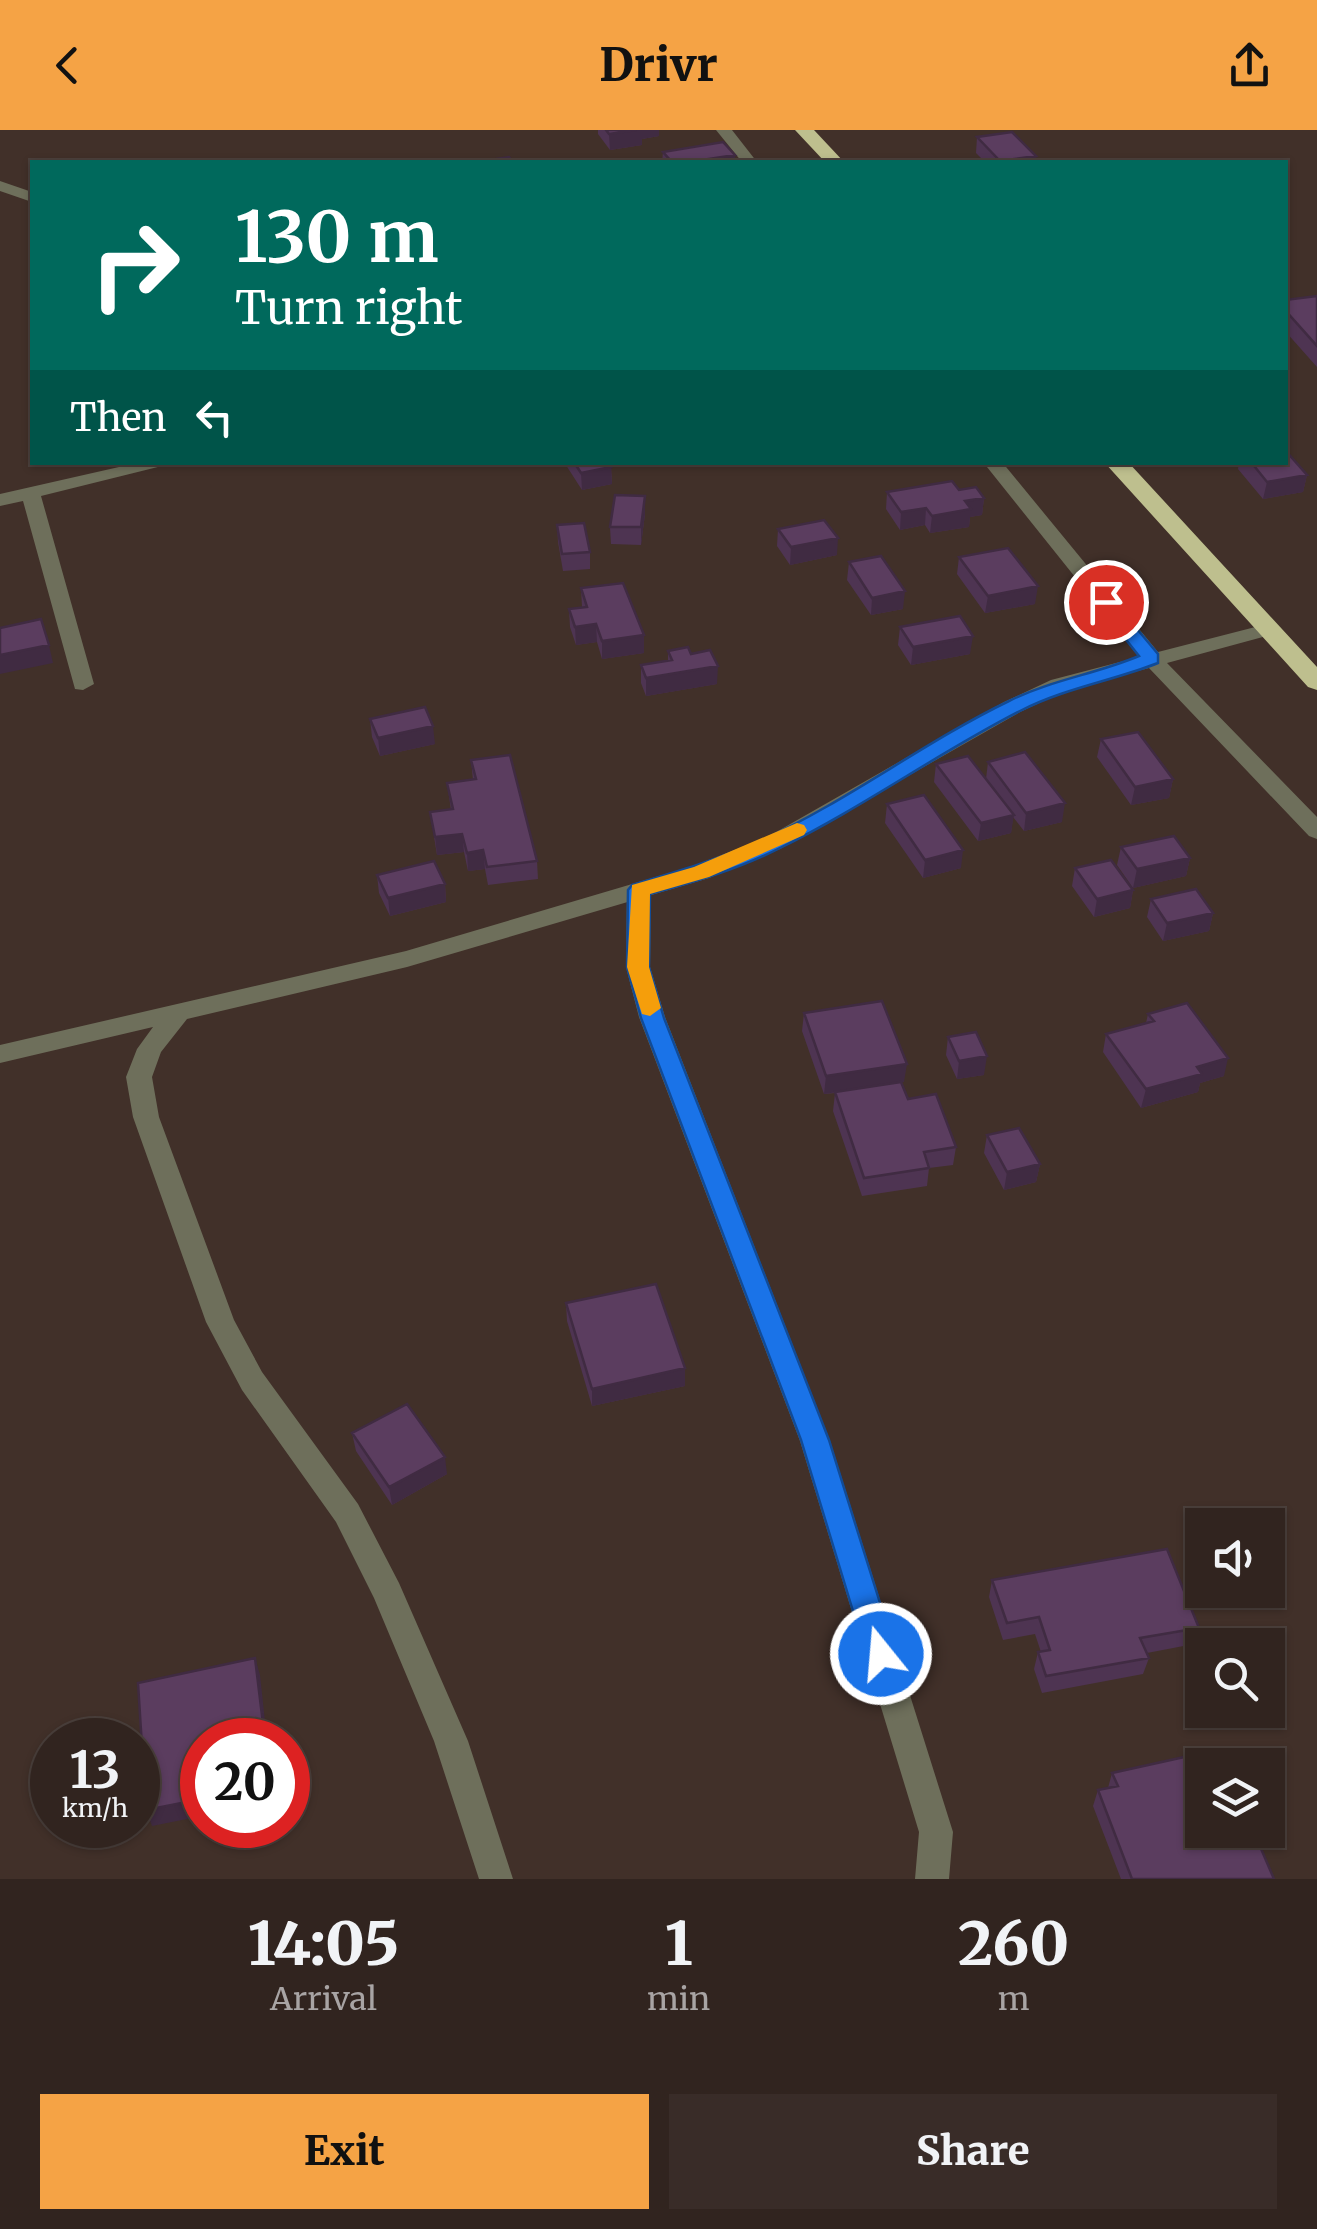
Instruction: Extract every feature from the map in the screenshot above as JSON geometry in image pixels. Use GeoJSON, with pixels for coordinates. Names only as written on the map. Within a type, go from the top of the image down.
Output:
{"type":"FeatureCollection","features":[{"type":"Feature","properties":{"kind":"highway"},"geometry":{"type":"LineString","coordinates":[[804,130],[833,160]]}},
{"type":"Feature","properties":{"kind":"highway"},"geometry":{"type":"LineString","coordinates":[[1117,465],[1317,682]]}},
{"type":"Feature","properties":{"kind":"street"},"geometry":{"type":"LineString","coordinates":[[724,130],[748,160]]}},
{"type":"Feature","properties":{"kind":"street"},"geometry":{"type":"LineString","coordinates":[[0,186],[30,197]]}},
{"type":"Feature","properties":{"kind":"street"},"geometry":{"type":"LineString","coordinates":[[0,500],[156,465]]}},
{"type":"Feature","properties":{"kind":"street"},"geometry":{"type":"LineString","coordinates":[[994,465],[1151,658],[1317,831]]}},
{"type":"Feature","properties":{"kind":"street"},"geometry":{"type":"LineString","coordinates":[[31,494],[83,684]]}},
{"type":"Feature","properties":{"kind":"street"},"geometry":{"type":"LineString","coordinates":[[0,1054],[406,959],[701,872],[772,844],[1012,707],[1059,685],[1267,630]]}},
{"type":"Feature","properties":{"kind":"street"},"geometry":{"type":"LineString","coordinates":[[639,890],[638,967],[652,1018],[815,1440],[936,1832],[932,1879]]}},
{"type":"Feature","properties":{"kind":"street"},"geometry":{"type":"LineString","coordinates":[[177,1015],[150,1049],[139,1077],[146,1117],[175,1205],[228,1337],[252,1381],[347,1513],[388,1593],[451,1741],[496,1879]]}},
{"type":"Feature","properties":{"kind":"building"},"geometry":{"type":"Polygon","coordinates":[[[1012,132],[1036,156],[999,160],[977,137],[1012,132]]]}},
{"type":"Feature","properties":{"kind":"building"},"geometry":{"type":"Polygon","coordinates":[[[723,142],[735,155],[670,160],[663,152],[723,142]]]}},
{"type":"Feature","properties":{"kind":"building"},"geometry":{"type":"Polygon","coordinates":[[[1317,296],[1317,346],[1288,313],[1288,300],[1317,296]]]}},
{"type":"Feature","properties":{"kind":"building"},"geometry":{"type":"Polygon","coordinates":[[[1288,453],[1307,475],[1267,482],[1253,465],[1288,465],[1288,453]]]}},
{"type":"Feature","properties":{"kind":"building"},"geometry":{"type":"Polygon","coordinates":[[[576,465],[611,467],[581,473],[576,465]]]}},
{"type":"Feature","properties":{"kind":"building"},"geometry":{"type":"Polygon","coordinates":[[[952,481],[959,490],[976,487],[984,498],[965,501],[971,509],[932,516],[926,508],[901,512],[887,492],[952,481]]]}},
{"type":"Feature","properties":{"kind":"building"},"geometry":{"type":"Polygon","coordinates":[[[615,495],[645,496],[641,527],[610,527],[615,495]]]}},
{"type":"Feature","properties":{"kind":"building"},"geometry":{"type":"Polygon","coordinates":[[[824,520],[838,538],[791,547],[778,529],[824,520]]]}},
{"type":"Feature","properties":{"kind":"building"},"geometry":{"type":"Polygon","coordinates":[[[584,523],[590,552],[562,554],[557,525],[584,523]]]}},
{"type":"Feature","properties":{"kind":"building"},"geometry":{"type":"Polygon","coordinates":[[[1008,548],[1038,586],[988,596],[959,557],[1008,548]]]}},
{"type":"Feature","properties":{"kind":"building"},"geometry":{"type":"Polygon","coordinates":[[[881,556],[905,591],[872,598],[849,562],[881,556]]]}},
{"type":"Feature","properties":{"kind":"building"},"geometry":{"type":"Polygon","coordinates":[[[623,583],[644,635],[602,641],[596,624],[575,627],[569,609],[587,607],[581,588],[623,583]]]}},
{"type":"Feature","properties":{"kind":"building"},"geometry":{"type":"Polygon","coordinates":[[[960,616],[973,636],[913,647],[900,627],[960,616]]]}},
{"type":"Feature","properties":{"kind":"building"},"geometry":{"type":"Polygon","coordinates":[[[41,619],[49,645],[0,655],[0,628],[41,619]]]}},
{"type":"Feature","properties":{"kind":"building"},"geometry":{"type":"Polygon","coordinates":[[[688,647],[691,654],[710,650],[718,666],[646,678],[641,665],[672,660],[668,651],[688,647]]]}},
{"type":"Feature","properties":{"kind":"building"},"geometry":{"type":"Polygon","coordinates":[[[425,707],[433,726],[378,738],[370,719],[425,707]]]}},
{"type":"Feature","properties":{"kind":"building"},"geometry":{"type":"Polygon","coordinates":[[[1138,732],[1173,779],[1135,787],[1101,739],[1138,732]]]}},
{"type":"Feature","properties":{"kind":"building"},"geometry":{"type":"Polygon","coordinates":[[[1025,752],[1065,803],[1026,813],[988,762],[1025,752]]]}},
{"type":"Feature","properties":{"kind":"building"},"geometry":{"type":"Polygon","coordinates":[[[510,755],[537,861],[487,867],[483,850],[467,853],[462,834],[435,837],[430,812],[453,809],[447,783],[476,779],[471,760],[510,755]]]}},
{"type":"Feature","properties":{"kind":"building"},"geometry":{"type":"Polygon","coordinates":[[[968,756],[1014,815],[981,823],[936,764],[968,756]]]}},
{"type":"Feature","properties":{"kind":"building"},"geometry":{"type":"Polygon","coordinates":[[[924,795],[963,850],[925,860],[887,804],[924,795]]]}},
{"type":"Feature","properties":{"kind":"building"},"geometry":{"type":"Polygon","coordinates":[[[1174,836],[1190,858],[1137,869],[1121,847],[1174,836]]]}},
{"type":"Feature","properties":{"kind":"building"},"geometry":{"type":"Polygon","coordinates":[[[1111,860],[1133,890],[1097,899],[1075,868],[1111,860]]]}},
{"type":"Feature","properties":{"kind":"building"},"geometry":{"type":"Polygon","coordinates":[[[434,861],[445,884],[388,898],[377,875],[434,861]]]}},
{"type":"Feature","properties":{"kind":"building"},"geometry":{"type":"Polygon","coordinates":[[[1196,889],[1213,913],[1167,923],[1151,899],[1196,889]]]}},
{"type":"Feature","properties":{"kind":"building"},"geometry":{"type":"Polygon","coordinates":[[[882,1001],[907,1064],[826,1076],[804,1013],[882,1001]]]}},
{"type":"Feature","properties":{"kind":"building"},"geometry":{"type":"Polygon","coordinates":[[[1187,1003],[1228,1058],[1197,1067],[1202,1074],[1146,1089],[1106,1034],[1154,1021],[1148,1014],[1187,1003]]]}},
{"type":"Feature","properties":{"kind":"building"},"geometry":{"type":"Polygon","coordinates":[[[976,1032],[987,1056],[959,1061],[948,1037],[976,1032]]]}},
{"type":"Feature","properties":{"kind":"building"},"geometry":{"type":"Polygon","coordinates":[[[901,1082],[908,1099],[936,1094],[956,1147],[924,1152],[929,1168],[864,1178],[835,1092],[901,1082]]]}},
{"type":"Feature","properties":{"kind":"building"},"geometry":{"type":"Polygon","coordinates":[[[1019,1128],[1040,1164],[1007,1172],[987,1135],[1019,1128]]]}},
{"type":"Feature","properties":{"kind":"building"},"geometry":{"type":"Polygon","coordinates":[[[656,1284],[685,1368],[592,1389],[566,1303],[656,1284]]]}},
{"type":"Feature","properties":{"kind":"building"},"geometry":{"type":"Polygon","coordinates":[[[407,1404],[445,1457],[389,1487],[352,1433],[407,1404]]]}},
{"type":"Feature","properties":{"kind":"building"},"geometry":{"type":"Polygon","coordinates":[[[1167,1549],[1185,1593],[1185,1608],[1191,1608],[1199,1628],[1140,1638],[1149,1658],[1046,1676],[1038,1652],[1050,1650],[1039,1617],[1007,1623],[992,1580],[1167,1549]]]}},
{"type":"Feature","properties":{"kind":"building"},"geometry":{"type":"Polygon","coordinates":[[[255,1658],[262,1718],[180,1718],[180,1803],[160,1807],[160,1718],[140,1718],[138,1683],[255,1658]]]}},
{"type":"Feature","properties":{"kind":"building"},"geometry":{"type":"Polygon","coordinates":[[[1185,1757],[1185,1848],[1261,1848],[1274,1879],[1132,1879],[1098,1790],[1118,1786],[1112,1773],[1185,1757]]]}},
{"type":"Feature","properties":{"kind":"slow traffic"},"geometry":{"type":"LineString","coordinates":[[650,1008],[638,967],[639,890],[701,872],[797,830]]}},
{"type":"Feature","properties":{"kind":"route"},"geometry":{"type":"LineString","coordinates":[[881,1654],[815,1440],[652,1018],[638,967],[639,890],[701,872],[772,844],[1012,707],[1059,685],[1119,672],[1151,658],[1106,602]]}}]}
